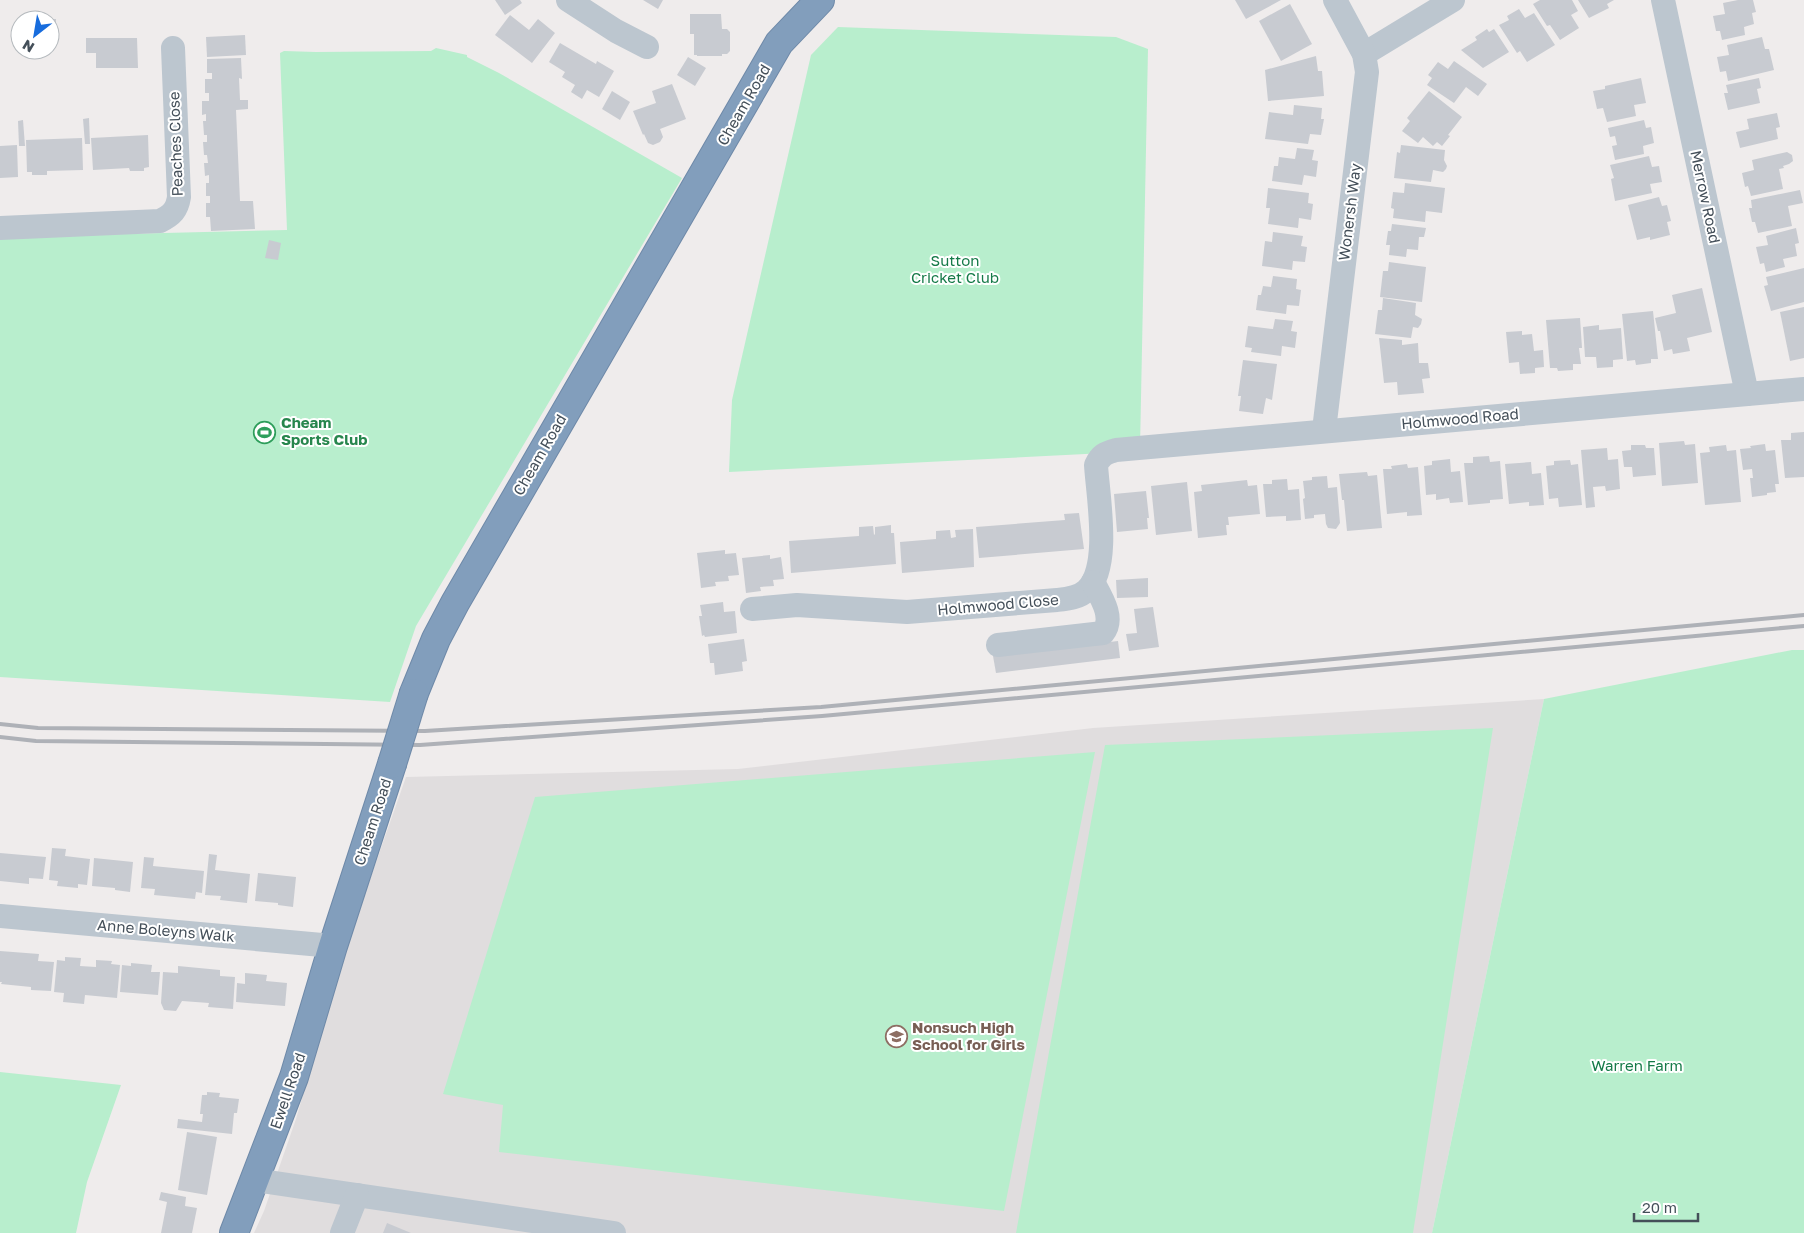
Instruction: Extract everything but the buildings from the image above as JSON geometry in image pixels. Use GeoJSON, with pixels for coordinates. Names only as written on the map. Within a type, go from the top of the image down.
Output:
{"type":"FeatureCollection","features":[{"type":"Feature","properties":{"kind":"highway","name":"Cheam Road"},"geometry":{"type":"LineString","coordinates":[[333,946],[414,693],[436,639],[455,602],[780,43],[820,0]]}},
{"type":"Feature","properties":{"kind":"highway","name":"Ewell Road"},"geometry":{"type":"LineString","coordinates":[[234,1233],[296,1071],[333,946]]}},
{"type":"Feature","properties":{"kind":"street"},"geometry":{"type":"LineString","coordinates":[[568,0],[616,31],[648,47]]}},
{"type":"Feature","properties":{"kind":"street","name":"Wonersh Way"},"geometry":{"type":"LineString","coordinates":[[1324,430],[1367,72],[1364,54],[1335,0]]}},
{"type":"Feature","properties":{"kind":"street"},"geometry":{"type":"LineString","coordinates":[[1364,54],[1454,0]]}},
{"type":"Feature","properties":{"kind":"street","name":"Merrow Road"},"geometry":{"type":"LineString","coordinates":[[1663,0],[1748,394]]}},
{"type":"Feature","properties":{"kind":"street","name":"Peaches Close"},"geometry":{"type":"LineString","coordinates":[[0,228],[91,214],[160,221],[169,217],[177,210],[180,197],[173,48]]}},
{"type":"Feature","properties":{"kind":"street","name":"Holmwood Road"},"geometry":{"type":"LineString","coordinates":[[1094,582],[1100,563],[1101,542],[1096,465],[1100,457],[1105,453],[1116,450],[1324,430],[1804,389]]}},
{"type":"Feature","properties":{"kind":"street"},"geometry":{"type":"LineString","coordinates":[[998,645],[1103,633],[1106,629],[1107,611],[1094,582]]}},
{"type":"Feature","properties":{"kind":"street","name":"Holmwood Close"},"geometry":{"type":"LineString","coordinates":[[752,609],[798,605],[907,612],[1071,598],[1085,592],[1094,582]]}},
{"type":"Feature","properties":{"kind":"street","name":"Anne Boleyns Walk"},"geometry":{"type":"LineString","coordinates":[[0,916],[333,946]]}},
{"type":"Feature","properties":{"kind":"street"},"geometry":{"type":"LineString","coordinates":[[255,1180],[358,1195],[511,1225],[614,1233]]}},
{"type":"Feature","properties":{"kind":"street"},"geometry":{"type":"LineString","coordinates":[[342,1233],[358,1195]]}},
{"type":"Feature","properties":{"kind":"shaded area","name":"Nonsuch High School for Girls"},"geometry":{"type":"Polygon","coordinates":[[[1544,699],[1432,1233],[254,1233],[264,1211],[296,1119],[343,956],[406,777],[738,769],[1093,728],[1544,699]]]}},
{"type":"Feature","properties":{"kind":"green space","name":"Sutton Cricket Club"},"geometry":{"type":"Polygon","coordinates":[[[838,27],[1116,37],[1148,49],[1140,448],[1105,453],[729,472],[732,400],[811,55],[838,27]]]}},
{"type":"Feature","properties":{"kind":"green space","name":"Cheam Sports Club"},"geometry":{"type":"Polygon","coordinates":[[[436,48],[467,55],[467,57],[499,73],[682,178],[416,626],[390,702],[0,677],[0,237],[287,230],[280,53],[284,51],[431,51],[436,48]]]}},
{"type":"Feature","properties":{"kind":"green space","name":"Warren Farm"},"geometry":{"type":"Polygon","coordinates":[[[1792,650],[1804,650],[1804,1233],[1432,1233],[1544,699],[1792,650]]]}},
{"type":"Feature","properties":{"kind":"green space"},"geometry":{"type":"Polygon","coordinates":[[[1493,728],[1413,1233],[1016,1233],[1105,745],[1493,728]]]}},
{"type":"Feature","properties":{"kind":"green space"},"geometry":{"type":"Polygon","coordinates":[[[1095,752],[1004,1211],[499,1152],[503,1105],[443,1094],[535,797],[1095,752]]]}},
{"type":"Feature","properties":{"kind":"green space"},"geometry":{"type":"Polygon","coordinates":[[[0,1072],[121,1085],[87,1182],[76,1233],[0,1233],[0,1072]]]}},
{"type":"Feature","properties":{"kind":"railway"},"geometry":{"type":"LineString","coordinates":[[0,724],[38,728],[425,731],[821,707],[1804,615]]}},
{"type":"Feature","properties":{"kind":"railway"},"geometry":{"type":"LineString","coordinates":[[0,737],[36,741],[420,745],[822,716],[1804,626]]}},
{"type":"Feature","properties":{"kind":"place","name":"Cheam Sports Club"},"geometry":{"type":"Point","coordinates":[265,432]}},
{"type":"Feature","properties":{"kind":"place","name":"Nonsuch High School for Girls"},"geometry":{"type":"Point","coordinates":[896,1037]}}]}
